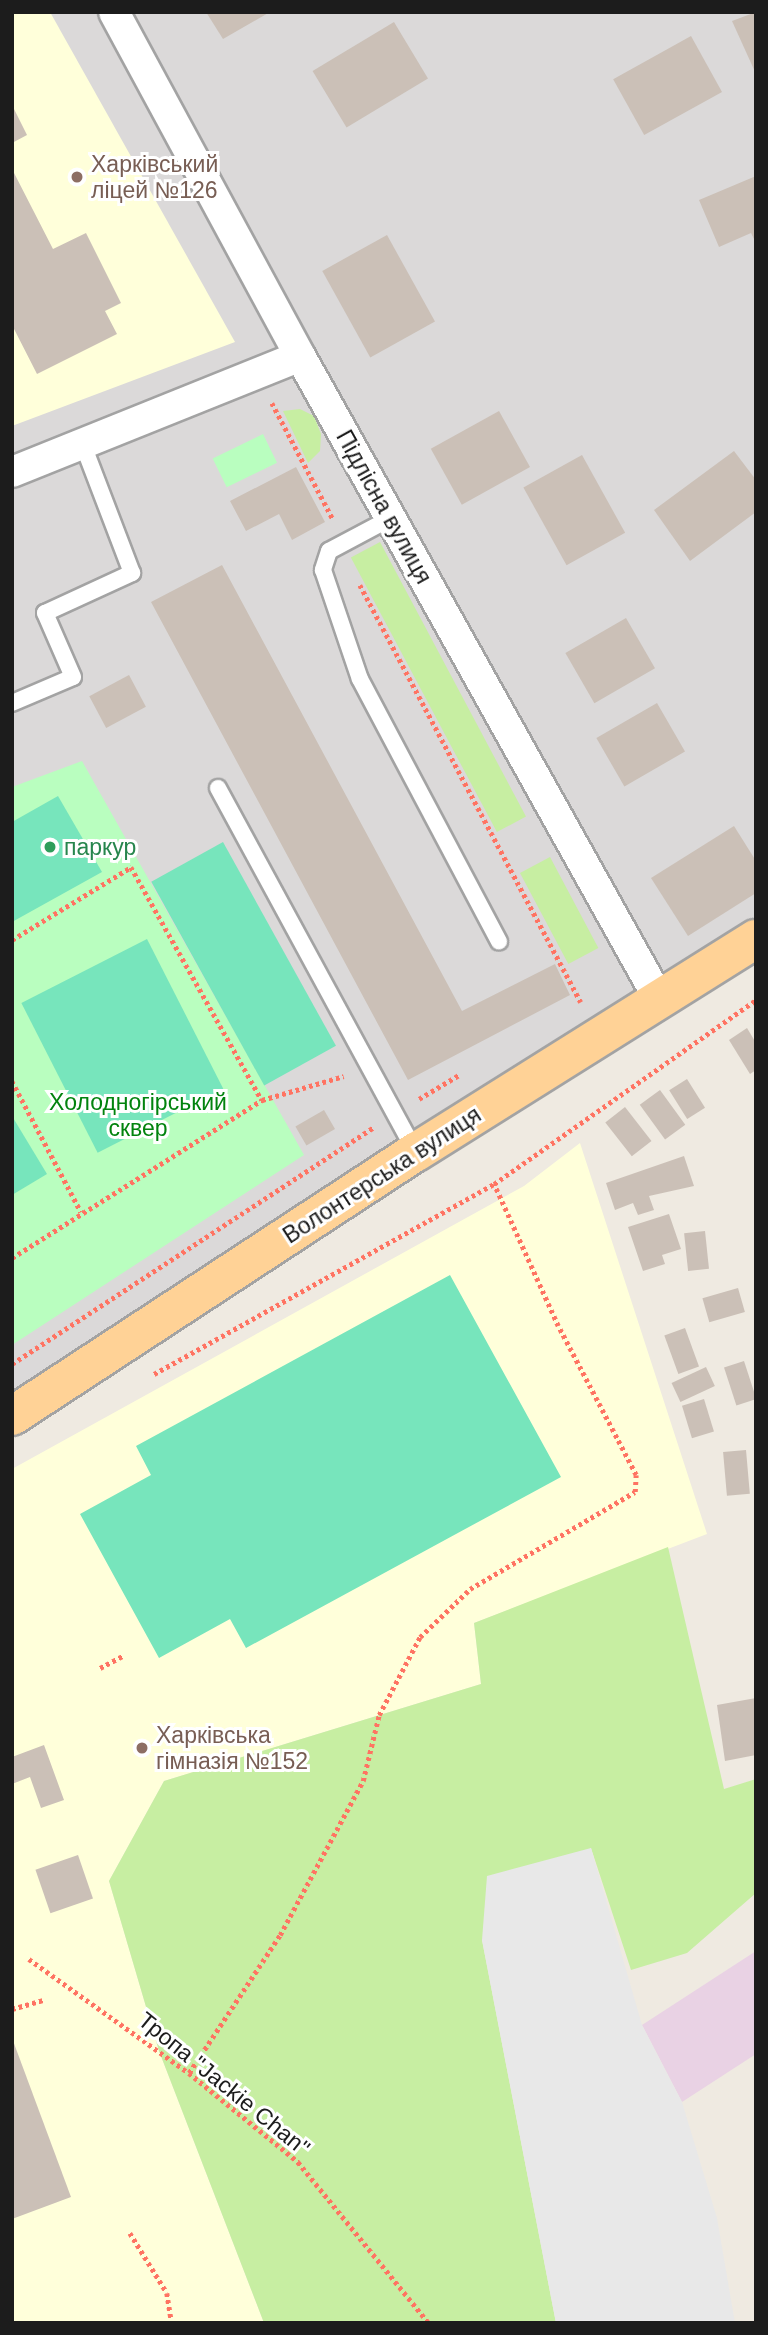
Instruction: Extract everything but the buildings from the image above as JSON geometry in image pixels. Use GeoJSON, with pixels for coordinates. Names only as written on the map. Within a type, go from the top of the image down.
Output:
{"type":"FeatureCollection","features":[{"type":"Feature","properties":{"kind":"main road","name":"Волонтерська вулиця"},"geometry":{"type":"LineString","coordinates":[[12,1416],[416,1152],[756,939]]}},
{"type":"Feature","properties":{"kind":"street","name":"Підлісна вулиця"},"geometry":{"type":"LineString","coordinates":[[114,12],[300,356],[660,999]]}},
{"type":"Feature","properties":{"kind":"street"},"geometry":{"type":"LineString","coordinates":[[12,472],[300,356]]}},
{"type":"Feature","properties":{"kind":"lane"},"geometry":{"type":"LineString","coordinates":[[12,703],[73,677],[46,613],[132,573],[83,445]]}},
{"type":"Feature","properties":{"kind":"lane"},"geometry":{"type":"LineString","coordinates":[[391,518],[329,551],[323,570],[360,679],[499,941]]}},
{"type":"Feature","properties":{"kind":"lane"},"geometry":{"type":"LineString","coordinates":[[218,788],[416,1152]]}},
{"type":"Feature","properties":{"kind":"path"},"geometry":{"type":"LineString","coordinates":[[257,373],[334,519],[342,544],[581,1002]]}},
{"type":"Feature","properties":{"kind":"path"},"geometry":{"type":"LineString","coordinates":[[12,940],[131,867],[262,1100]]}},
{"type":"Feature","properties":{"kind":"path"},"geometry":{"type":"LineString","coordinates":[[145,1379],[494,1184],[756,1000]]}},
{"type":"Feature","properties":{"kind":"path"},"geometry":{"type":"LineString","coordinates":[[12,1258],[262,1100],[370,1069]]}},
{"type":"Feature","properties":{"kind":"path"},"geometry":{"type":"LineString","coordinates":[[12,1081],[81,1212]]}},
{"type":"Feature","properties":{"kind":"path"},"geometry":{"type":"LineString","coordinates":[[189,2073],[280,1935],[363,1781],[379,1715],[420,1637],[470,1589],[635,1492],[636,1475],[558,1326],[494,1184]]}},
{"type":"Feature","properties":{"kind":"path"},"geometry":{"type":"LineString","coordinates":[[100,1668],[124,1655]]}},
{"type":"Feature","properties":{"kind":"path","name":"Тропа \"Jackie Chan\""},"geometry":{"type":"LineString","coordinates":[[29,1959],[189,2073],[298,2162],[429,2323]]}},
{"type":"Feature","properties":{"kind":"path"},"geometry":{"type":"LineString","coordinates":[[12,2009],[43,2000]]}},
{"type":"Feature","properties":{"kind":"path"},"geometry":{"type":"LineString","coordinates":[[130,2233],[167,2293],[172,2323]]}},
{"type":"Feature","properties":{"kind":"shaded area"},"geometry":{"type":"Polygon","coordinates":[[[12,12],[756,12],[756,917],[12,1393],[12,12]]]}},
{"type":"Feature","properties":{"kind":"shaded area","name":"Харківський ліцей №126"},"geometry":{"type":"Polygon","coordinates":[[[12,12],[50,12],[235,342],[12,426],[12,12]]]}},
{"type":"Feature","properties":{"kind":"shaded area","name":"Харківська гімназія №152"},"geometry":{"type":"Polygon","coordinates":[[[580,1143],[707,1534],[474,1623],[481,1684],[164,1781],[109,1881],[159,2051],[264,2323],[12,2323],[12,1469],[524,1186],[580,1143]]]}},
{"type":"Feature","properties":{"kind":"shaded area"},"geometry":{"type":"Polygon","coordinates":[[[591,1848],[642,2025],[682,2102],[717,2218],[735,2323],[556,2323],[482,1940],[487,1876],[591,1848]]]}},
{"type":"Feature","properties":{"kind":"shaded area"},"geometry":{"type":"Polygon","coordinates":[[[756,1951],[756,2054],[682,2102],[642,2025],[756,1951]]]}},
{"type":"Feature","properties":{"kind":"green space"},"geometry":{"type":"Polygon","coordinates":[[[300,409],[314,416],[321,434],[320,451],[308,463],[283,411],[300,409]]]}},
{"type":"Feature","properties":{"kind":"green space"},"geometry":{"type":"Polygon","coordinates":[[[263,434],[277,463],[227,487],[213,459],[263,434]]]}},
{"type":"Feature","properties":{"kind":"green space"},"geometry":{"type":"Polygon","coordinates":[[[380,542],[526,817],[497,832],[351,557],[380,542]]]}},
{"type":"Feature","properties":{"kind":"green space","name":"Холодногірський сквер"},"geometry":{"type":"Polygon","coordinates":[[[82,761],[304,1155],[12,1345],[12,787],[82,761]]]}},
{"type":"Feature","properties":{"kind":"green space","name":"паркур"},"geometry":{"type":"Polygon","coordinates":[[[58,796],[102,872],[12,922],[12,822],[58,796]]]}},
{"type":"Feature","properties":{"kind":"green space"},"geometry":{"type":"Polygon","coordinates":[[[223,842],[336,1046],[264,1086],[151,882],[223,842]]]}},
{"type":"Feature","properties":{"kind":"green space"},"geometry":{"type":"Polygon","coordinates":[[[550,857],[598,948],[568,964],[520,873],[550,857]]]}},
{"type":"Feature","properties":{"kind":"green space"},"geometry":{"type":"Polygon","coordinates":[[[147,939],[223,1089],[98,1153],[21,1003],[147,939]]]}},
{"type":"Feature","properties":{"kind":"green space"},"geometry":{"type":"Polygon","coordinates":[[[12,1116],[47,1174],[12,1195],[12,1116]]]}},
{"type":"Feature","properties":{"kind":"green space"},"geometry":{"type":"Polygon","coordinates":[[[450,1275],[561,1477],[246,1648],[230,1619],[159,1658],[80,1514],[151,1475],[136,1446],[450,1275]]]}},
{"type":"Feature","properties":{"kind":"green space"},"geometry":{"type":"Polygon","coordinates":[[[668,1547],[724,1789],[756,1779],[756,1893],[687,1953],[631,1970],[591,1848],[482,1940],[556,2323],[264,2323],[159,2051],[109,1881],[164,1781],[481,1684],[474,1623],[668,1547]]]}},
{"type":"Feature","properties":{"kind":"place","name":"Харківський ліцей №126"},"geometry":{"type":"Point","coordinates":[77,177]}},
{"type":"Feature","properties":{"kind":"place","name":"паркур"},"geometry":{"type":"Point","coordinates":[50,847]}},
{"type":"Feature","properties":{"kind":"place","name":"Харківська гімназія №152"},"geometry":{"type":"Point","coordinates":[142,1748]}}]}
